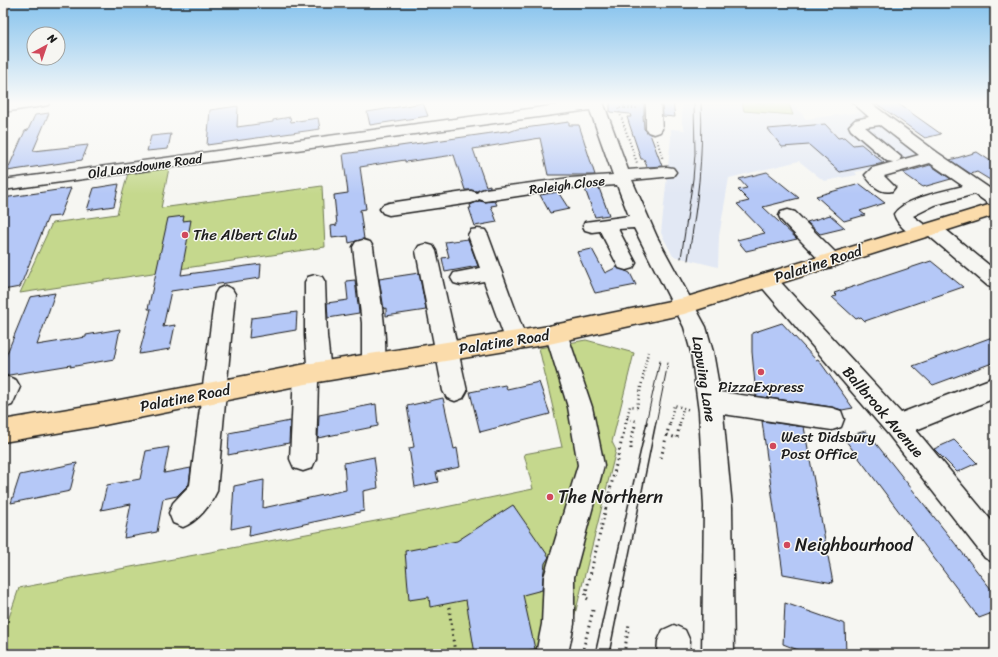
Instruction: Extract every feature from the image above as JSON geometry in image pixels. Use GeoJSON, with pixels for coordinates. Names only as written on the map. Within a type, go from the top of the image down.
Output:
{"type":"FeatureCollection","features":[{"type":"Feature","properties":{"kind":"main road","name":"Palatine Road"},"geometry":{"type":"LineString","coordinates":[[3,431],[104,414],[312,373],[556,334],[684,306],[927,230],[991,207]]}},
{"type":"Feature","properties":{"kind":"street","name":"Old Lansdowne Road"},"geometry":{"type":"LineString","coordinates":[[3,186],[388,133]]}},
{"type":"Feature","properties":{"kind":"street","name":"Lapwing Lane"},"geometry":{"type":"LineString","coordinates":[[605,133],[640,221],[695,327],[702,352],[694,406],[718,506],[718,654]]}},
{"type":"Feature","properties":{"kind":"street"},"geometry":{"type":"LineString","coordinates":[[862,133],[892,156]]}},
{"type":"Feature","properties":{"kind":"street"},"geometry":{"type":"LineString","coordinates":[[898,133],[977,188],[991,207]]}},
{"type":"Feature","properties":{"kind":"street"},"geometry":{"type":"LineString","coordinates":[[886,187],[874,175],[878,172],[932,157]]}},
{"type":"Feature","properties":{"kind":"street","name":"Raleigh Close"},"geometry":{"type":"LineString","coordinates":[[519,208],[509,185],[570,183],[666,172]]}},
{"type":"Feature","properties":{"kind":"street"},"geometry":{"type":"LineString","coordinates":[[389,209],[478,196],[509,185]]}},
{"type":"Feature","properties":{"kind":"street"},"geometry":{"type":"LineString","coordinates":[[977,188],[911,208],[903,214],[904,218],[927,230],[995,281]]}},
{"type":"Feature","properties":{"kind":"street"},"geometry":{"type":"LineString","coordinates":[[788,216],[831,260]]}},
{"type":"Feature","properties":{"kind":"street"},"geometry":{"type":"LineString","coordinates":[[626,263],[599,225],[640,221]]}},
{"type":"Feature","properties":{"kind":"street"},"geometry":{"type":"LineString","coordinates":[[478,235],[516,341]]}},
{"type":"Feature","properties":{"kind":"street"},"geometry":{"type":"LineString","coordinates":[[363,247],[373,323],[374,363]]}},
{"type":"Feature","properties":{"kind":"street"},"geometry":{"type":"LineString","coordinates":[[426,251],[455,391]]}},
{"type":"Feature","properties":{"kind":"street"},"geometry":{"type":"LineString","coordinates":[[461,278],[492,273]]}},
{"type":"Feature","properties":{"kind":"street","name":"Ballbrook Avenue"},"geometry":{"type":"LineString","coordinates":[[767,280],[897,426],[995,548]]}},
{"type":"Feature","properties":{"kind":"street"},"geometry":{"type":"LineString","coordinates":[[303,458],[316,336],[315,282]]}},
{"type":"Feature","properties":{"kind":"street"},"geometry":{"type":"LineString","coordinates":[[183,513],[203,491],[226,294]]}},
{"type":"Feature","properties":{"kind":"street"},"geometry":{"type":"LineString","coordinates":[[552,654],[558,624],[559,576],[591,465],[580,407],[556,334]]}},
{"type":"Feature","properties":{"kind":"street"},"geometry":{"type":"LineString","coordinates":[[3,388],[8,387],[3,398]]}},
{"type":"Feature","properties":{"kind":"street"},"geometry":{"type":"LineString","coordinates":[[897,426],[995,387]]}},
{"type":"Feature","properties":{"kind":"street"},"geometry":{"type":"LineString","coordinates":[[694,406],[832,419]]}},
{"type":"Feature","properties":{"kind":"path"},"geometry":{"type":"LineString","coordinates":[[626,133],[641,176]]}},
{"type":"Feature","properties":{"kind":"path"},"geometry":{"type":"LineString","coordinates":[[655,133],[666,172]]}},
{"type":"Feature","properties":{"kind":"path"},"geometry":{"type":"LineString","coordinates":[[588,598],[584,597],[627,418],[630,406],[637,407],[648,352]]}},
{"type":"Feature","properties":{"kind":"path"},"geometry":{"type":"LineString","coordinates":[[661,458],[674,405],[694,406],[677,438],[667,435]]}},
{"type":"Feature","properties":{"kind":"path"},"geometry":{"type":"LineString","coordinates":[[627,418],[636,421],[630,449]]}},
{"type":"Feature","properties":{"kind":"path"},"geometry":{"type":"LineString","coordinates":[[449,607],[455,654]]}},
{"type":"Feature","properties":{"kind":"path"},"geometry":{"type":"LineString","coordinates":[[582,654],[592,610]]}},
{"type":"Feature","properties":{"kind":"path"},"geometry":{"type":"LineString","coordinates":[[624,654],[629,624]]}},
{"type":"Feature","properties":{"kind":"shaded area"},"geometry":{"type":"Polygon","coordinates":[[[671,133],[888,133],[919,157],[894,161],[882,167],[855,172],[857,175],[824,181],[799,161],[729,178],[719,236],[718,267],[673,256],[661,233],[671,133]]]}},
{"type":"Feature","properties":{"kind":"green space","name":"The Albert Club"},"geometry":{"type":"Polygon","coordinates":[[[169,168],[161,208],[322,186],[325,247],[20,293],[52,223],[117,214],[128,173],[169,168]]]}},
{"type":"Feature","properties":{"kind":"green space","name":"The Northern"},"geometry":{"type":"Polygon","coordinates":[[[586,340],[634,353],[612,442],[616,450],[565,654],[3,654],[3,635],[19,588],[397,517],[533,489],[524,454],[562,447],[539,348],[586,340]]]}},
{"type":"Feature","properties":{"kind":"building"},"geometry":{"type":"Polygon","coordinates":[[[24,133],[41,133],[33,151],[88,145],[82,160],[7,171],[24,133]]]}},
{"type":"Feature","properties":{"kind":"building"},"geometry":{"type":"Polygon","coordinates":[[[208,133],[294,133],[207,145],[208,133]]]}},
{"type":"Feature","properties":{"kind":"building"},"geometry":{"type":"Polygon","coordinates":[[[494,133],[581,133],[595,175],[548,175],[540,138],[473,149],[486,186],[490,185],[490,187],[477,191],[465,190],[454,155],[405,162],[405,160],[360,167],[366,209],[360,210],[364,239],[349,243],[348,236],[332,238],[331,226],[337,225],[334,195],[348,193],[343,154],[494,133]]]}},
{"type":"Feature","properties":{"kind":"building"},"geometry":{"type":"Polygon","coordinates":[[[632,133],[648,133],[650,134],[662,166],[647,167],[644,159],[641,159],[632,133]]]}},
{"type":"Feature","properties":{"kind":"building"},"geometry":{"type":"Polygon","coordinates":[[[771,133],[833,133],[838,138],[844,137],[853,145],[861,144],[884,163],[840,172],[809,145],[782,147],[771,133]]]}},
{"type":"Feature","properties":{"kind":"building"},"geometry":{"type":"Polygon","coordinates":[[[917,133],[939,133],[941,134],[925,138],[917,133]]]}},
{"type":"Feature","properties":{"kind":"building"},"geometry":{"type":"Polygon","coordinates":[[[171,134],[168,149],[147,151],[151,136],[171,134]]]}},
{"type":"Feature","properties":{"kind":"building"},"geometry":{"type":"Polygon","coordinates":[[[977,152],[995,164],[995,183],[977,172],[971,174],[950,160],[977,152]]]}},
{"type":"Feature","properties":{"kind":"building"},"geometry":{"type":"Polygon","coordinates":[[[930,165],[951,179],[923,187],[903,173],[930,165]]]}},
{"type":"Feature","properties":{"kind":"building"},"geometry":{"type":"Polygon","coordinates":[[[767,172],[799,198],[763,207],[797,239],[746,251],[737,240],[765,233],[737,204],[749,201],[738,190],[747,188],[739,179],[767,172]]]}},
{"type":"Feature","properties":{"kind":"building"},"geometry":{"type":"Polygon","coordinates":[[[119,184],[114,206],[87,210],[94,188],[119,184]]]}},
{"type":"Feature","properties":{"kind":"building"},"geometry":{"type":"Polygon","coordinates":[[[860,184],[885,203],[860,211],[865,215],[844,221],[816,196],[860,184]]]}},
{"type":"Feature","properties":{"kind":"building"},"geometry":{"type":"Polygon","coordinates":[[[71,188],[60,216],[48,217],[20,287],[3,290],[3,198],[71,188]]]}},
{"type":"Feature","properties":{"kind":"building"},"geometry":{"type":"Polygon","coordinates":[[[599,188],[609,215],[595,217],[585,189],[599,188]]]}},
{"type":"Feature","properties":{"kind":"building"},"geometry":{"type":"Polygon","coordinates":[[[558,192],[569,209],[550,213],[540,195],[558,192]]]}},
{"type":"Feature","properties":{"kind":"building"},"geometry":{"type":"Polygon","coordinates":[[[479,201],[495,201],[497,205],[491,206],[497,222],[475,226],[469,208],[471,208],[470,205],[479,201]]]}},
{"type":"Feature","properties":{"kind":"building"},"geometry":{"type":"Polygon","coordinates":[[[830,215],[845,228],[820,234],[807,222],[830,215]]]}},
{"type":"Feature","properties":{"kind":"building"},"geometry":{"type":"Polygon","coordinates":[[[184,216],[183,221],[191,220],[181,275],[261,264],[260,278],[171,291],[163,327],[175,325],[170,349],[139,354],[151,309],[148,309],[168,218],[184,216]]]}},
{"type":"Feature","properties":{"kind":"building"},"geometry":{"type":"Polygon","coordinates":[[[468,239],[478,266],[445,272],[442,258],[449,257],[445,242],[468,239]]]}},
{"type":"Feature","properties":{"kind":"building"},"geometry":{"type":"Polygon","coordinates":[[[592,249],[605,273],[617,267],[630,273],[636,285],[595,293],[577,252],[592,249]]]}},
{"type":"Feature","properties":{"kind":"building"},"geometry":{"type":"Polygon","coordinates":[[[931,261],[963,287],[865,321],[861,317],[856,319],[832,297],[837,296],[834,293],[931,261]]]}},
{"type":"Feature","properties":{"kind":"building"},"geometry":{"type":"Polygon","coordinates":[[[419,273],[426,310],[386,316],[386,308],[384,309],[379,279],[419,273]]]}},
{"type":"Feature","properties":{"kind":"building"},"geometry":{"type":"Polygon","coordinates":[[[355,280],[359,313],[328,318],[327,303],[348,300],[346,281],[355,280]]]}},
{"type":"Feature","properties":{"kind":"building"},"geometry":{"type":"Polygon","coordinates":[[[55,293],[37,345],[86,337],[86,335],[120,329],[114,359],[70,367],[71,365],[3,376],[3,363],[30,297],[55,293]]]}},
{"type":"Feature","properties":{"kind":"building"},"geometry":{"type":"Polygon","coordinates":[[[297,312],[296,330],[249,338],[251,318],[297,312]]]}},
{"type":"Feature","properties":{"kind":"building"},"geometry":{"type":"Polygon","coordinates":[[[782,323],[816,360],[818,359],[853,408],[842,410],[832,407],[756,396],[752,352],[752,333],[782,323]]]}},
{"type":"Feature","properties":{"kind":"building"},"geometry":{"type":"Polygon","coordinates":[[[995,336],[995,362],[933,385],[913,366],[995,336]]]}},
{"type":"Feature","properties":{"kind":"building"},"geometry":{"type":"Polygon","coordinates":[[[539,382],[550,414],[480,432],[470,392],[505,385],[507,389],[539,382]]]}},
{"type":"Feature","properties":{"kind":"building"},"geometry":{"type":"Polygon","coordinates":[[[443,398],[454,449],[457,448],[460,467],[436,472],[438,482],[415,487],[409,448],[414,447],[407,406],[443,398]]]}},
{"type":"Feature","properties":{"kind":"building"},"geometry":{"type":"Polygon","coordinates":[[[376,404],[378,426],[318,438],[319,415],[376,404]]]}},
{"type":"Feature","properties":{"kind":"building"},"geometry":{"type":"Polygon","coordinates":[[[290,421],[289,443],[228,455],[229,433],[290,421]]]}},
{"type":"Feature","properties":{"kind":"building"},"geometry":{"type":"Polygon","coordinates":[[[762,421],[804,427],[833,583],[783,574],[762,421]]]}},
{"type":"Feature","properties":{"kind":"building"},"geometry":{"type":"Polygon","coordinates":[[[866,431],[995,594],[995,612],[979,618],[843,437],[866,431]]]}},
{"type":"Feature","properties":{"kind":"building"},"geometry":{"type":"Polygon","coordinates":[[[954,440],[977,463],[957,472],[934,449],[954,440]]]}},
{"type":"Feature","properties":{"kind":"building"},"geometry":{"type":"Polygon","coordinates":[[[169,447],[164,473],[191,468],[189,484],[177,496],[163,499],[157,532],[124,538],[131,504],[101,510],[107,485],[140,479],[146,451],[169,447]]]}},
{"type":"Feature","properties":{"kind":"building"},"geometry":{"type":"Polygon","coordinates":[[[374,457],[378,488],[363,491],[364,511],[249,536],[250,525],[231,529],[234,486],[264,480],[263,508],[346,490],[344,463],[374,457]]]}},
{"type":"Feature","properties":{"kind":"building"},"geometry":{"type":"Polygon","coordinates":[[[77,463],[70,491],[11,503],[20,475],[77,463]]]}},
{"type":"Feature","properties":{"kind":"building"},"geometry":{"type":"Polygon","coordinates":[[[513,505],[549,557],[545,563],[542,590],[523,595],[535,649],[526,651],[527,654],[475,654],[466,600],[430,607],[429,597],[409,600],[405,551],[457,541],[513,505]]]}},
{"type":"Feature","properties":{"kind":"building"},"geometry":{"type":"Polygon","coordinates":[[[785,603],[845,624],[846,654],[808,654],[783,644],[785,603]]]}},
{"type":"Feature","properties":{"kind":"tram line"},"geometry":{"type":"LineString","coordinates":[[681,258],[693,179],[695,133]]}},
{"type":"Feature","properties":{"kind":"tram line"},"geometry":{"type":"LineString","coordinates":[[688,260],[699,181],[702,133]]}},
{"type":"Feature","properties":{"kind":"tram line"},"geometry":{"type":"LineString","coordinates":[[646,423],[660,361]]}},
{"type":"Feature","properties":{"kind":"tram line"},"geometry":{"type":"LineString","coordinates":[[656,423],[668,363]]}},
{"type":"Feature","properties":{"kind":"tram line"},"geometry":{"type":"LineString","coordinates":[[595,654],[647,422]]}},
{"type":"Feature","properties":{"kind":"tram line"},"geometry":{"type":"LineString","coordinates":[[609,654],[656,422]]}},
{"type":"Feature","properties":{"kind":"place","name":"The Albert Club"},"geometry":{"type":"Point","coordinates":[185,235]}},
{"type":"Feature","properties":{"kind":"place","name":"PizzaExpress"},"geometry":{"type":"Point","coordinates":[761,372]}},
{"type":"Feature","properties":{"kind":"place","name":"West Didsbury Post Office"},"geometry":{"type":"Point","coordinates":[773,446]}},
{"type":"Feature","properties":{"kind":"place","name":"The Northern"},"geometry":{"type":"Point","coordinates":[550,497]}},
{"type":"Feature","properties":{"kind":"place","name":"Neighbourhood"},"geometry":{"type":"Point","coordinates":[787,545]}}]}
